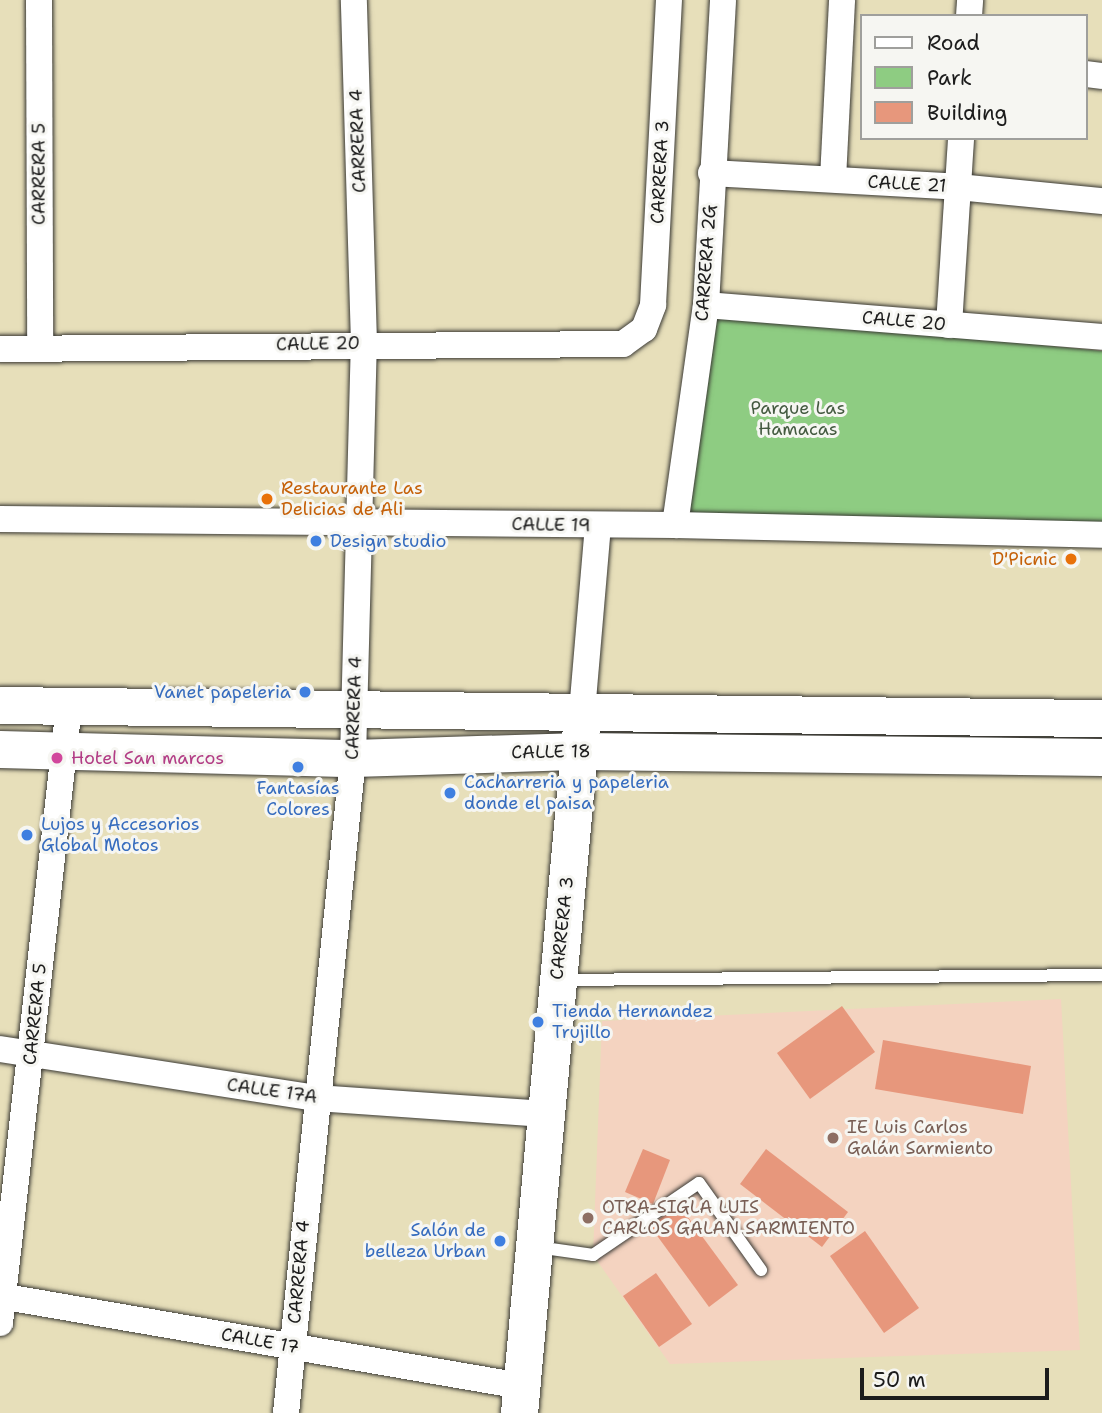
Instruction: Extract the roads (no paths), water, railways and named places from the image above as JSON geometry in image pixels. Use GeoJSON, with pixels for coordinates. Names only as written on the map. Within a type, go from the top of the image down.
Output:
{"type":"FeatureCollection","features":[{"type":"Feature","properties":{"kind":"main road"},"geometry":{"type":"LineString","coordinates":[[0,705],[1102,718]]}},
{"type":"Feature","properties":{"kind":"main road","name":"CARRERA 3"},"geometry":{"type":"LineString","coordinates":[[520,1400],[582,712]]}},
{"type":"Feature","properties":{"kind":"main road","name":"CALLE 18"},"geometry":{"type":"LineString","coordinates":[[0,748],[353,758],[580,751],[1102,757]]}},
{"type":"Feature","properties":{"kind":"street","name":"CARRERA 5"},"geometry":{"type":"LineString","coordinates":[[39,0],[40,349]]}},
{"type":"Feature","properties":{"kind":"street","name":"CARRERA 4"},"geometry":{"type":"LineString","coordinates":[[286,1413],[315,1098],[353,758],[364,343],[354,0]]}},
{"type":"Feature","properties":{"kind":"street","name":"CARRERA 3"},"geometry":{"type":"LineString","coordinates":[[635,338],[650,318],[653,305],[669,0]]}},
{"type":"Feature","properties":{"kind":"street","name":"CARRERA 2G"},"geometry":{"type":"LineString","coordinates":[[675,525],[706,304],[711,173],[723,0]]}},
{"type":"Feature","properties":{"kind":"street"},"geometry":{"type":"LineString","coordinates":[[834,179],[842,0]]}},
{"type":"Feature","properties":{"kind":"street"},"geometry":{"type":"LineString","coordinates":[[949,325],[961,140]]}},
{"type":"Feature","properties":{"kind":"street","name":"CALLE 21"},"geometry":{"type":"LineString","coordinates":[[711,173],[958,187],[1102,201]]}},
{"type":"Feature","properties":{"kind":"street","name":"CALLE 20"},"geometry":{"type":"LineString","coordinates":[[706,304],[1102,337]]}},
{"type":"Feature","properties":{"kind":"street","name":"CALLE 20"},"geometry":{"type":"LineString","coordinates":[[0,349],[364,343],[610,346],[635,338]]}},
{"type":"Feature","properties":{"kind":"street","name":"CALLE 19"},"geometry":{"type":"LineString","coordinates":[[0,519],[675,525],[1102,535]]}},
{"type":"Feature","properties":{"kind":"street","name":"CARRERA 3"},"geometry":{"type":"LineString","coordinates":[[582,712],[598,526]]}},
{"type":"Feature","properties":{"kind":"street","name":"CARRERA 5"},"geometry":{"type":"LineString","coordinates":[[0,1323],[69,706]]}},
{"type":"Feature","properties":{"kind":"street","name":"CALLE 17A"},"geometry":{"type":"LineString","coordinates":[[0,1049],[315,1098],[546,1114]]}},
{"type":"Feature","properties":{"kind":"street","name":"CALLE 17"},"geometry":{"type":"LineString","coordinates":[[1,1296],[292,1347],[520,1400]]}},
{"type":"Feature","properties":{"kind":"lane"},"geometry":{"type":"LineString","coordinates":[[557,980],[1102,975]]}},
{"type":"Feature","properties":{"kind":"lane"},"geometry":{"type":"LineString","coordinates":[[533,1247],[593,1255],[699,1183],[761,1270]]}},
{"type":"Feature","properties":{"kind":"place","name":"Restaurante Las Delicias de Ali"},"geometry":{"type":"Point","coordinates":[267,499]}},
{"type":"Feature","properties":{"kind":"place","name":"Design studio"},"geometry":{"type":"Point","coordinates":[316,541]}},
{"type":"Feature","properties":{"kind":"place","name":"D'Picnic"},"geometry":{"type":"Point","coordinates":[1071,559]}},
{"type":"Feature","properties":{"kind":"place","name":"Vanet papeleria"},"geometry":{"type":"Point","coordinates":[305,692]}},
{"type":"Feature","properties":{"kind":"place","name":"Hotel San marcos"},"geometry":{"type":"Point","coordinates":[57,758]}},
{"type":"Feature","properties":{"kind":"place","name":"Fantasías Colores"},"geometry":{"type":"Point","coordinates":[298,767]}},
{"type":"Feature","properties":{"kind":"place","name":"Cacharreria y papeleria donde el paisa"},"geometry":{"type":"Point","coordinates":[450,793]}},
{"type":"Feature","properties":{"kind":"place","name":"Lujos y Accesorios Global Motos"},"geometry":{"type":"Point","coordinates":[27,835]}},
{"type":"Feature","properties":{"kind":"place","name":"Tienda Hernandez Trujillo"},"geometry":{"type":"Point","coordinates":[538,1022]}},
{"type":"Feature","properties":{"kind":"place","name":"IE Luis Carlos Galán Sarmiento"},"geometry":{"type":"Point","coordinates":[833,1138]}},
{"type":"Feature","properties":{"kind":"place","name":"OTRA-SIGLA LUIS CARLOS GALAN SARMIENTO"},"geometry":{"type":"Point","coordinates":[588,1218]}},
{"type":"Feature","properties":{"kind":"place","name":"Salón de belleza Urban"},"geometry":{"type":"Point","coordinates":[500,1241]}},
{"type":"Feature","properties":{"kind":"park label","name":"Parque Las Hamacas"},"geometry":{"type":"Point","coordinates":[798,419]}}]}
